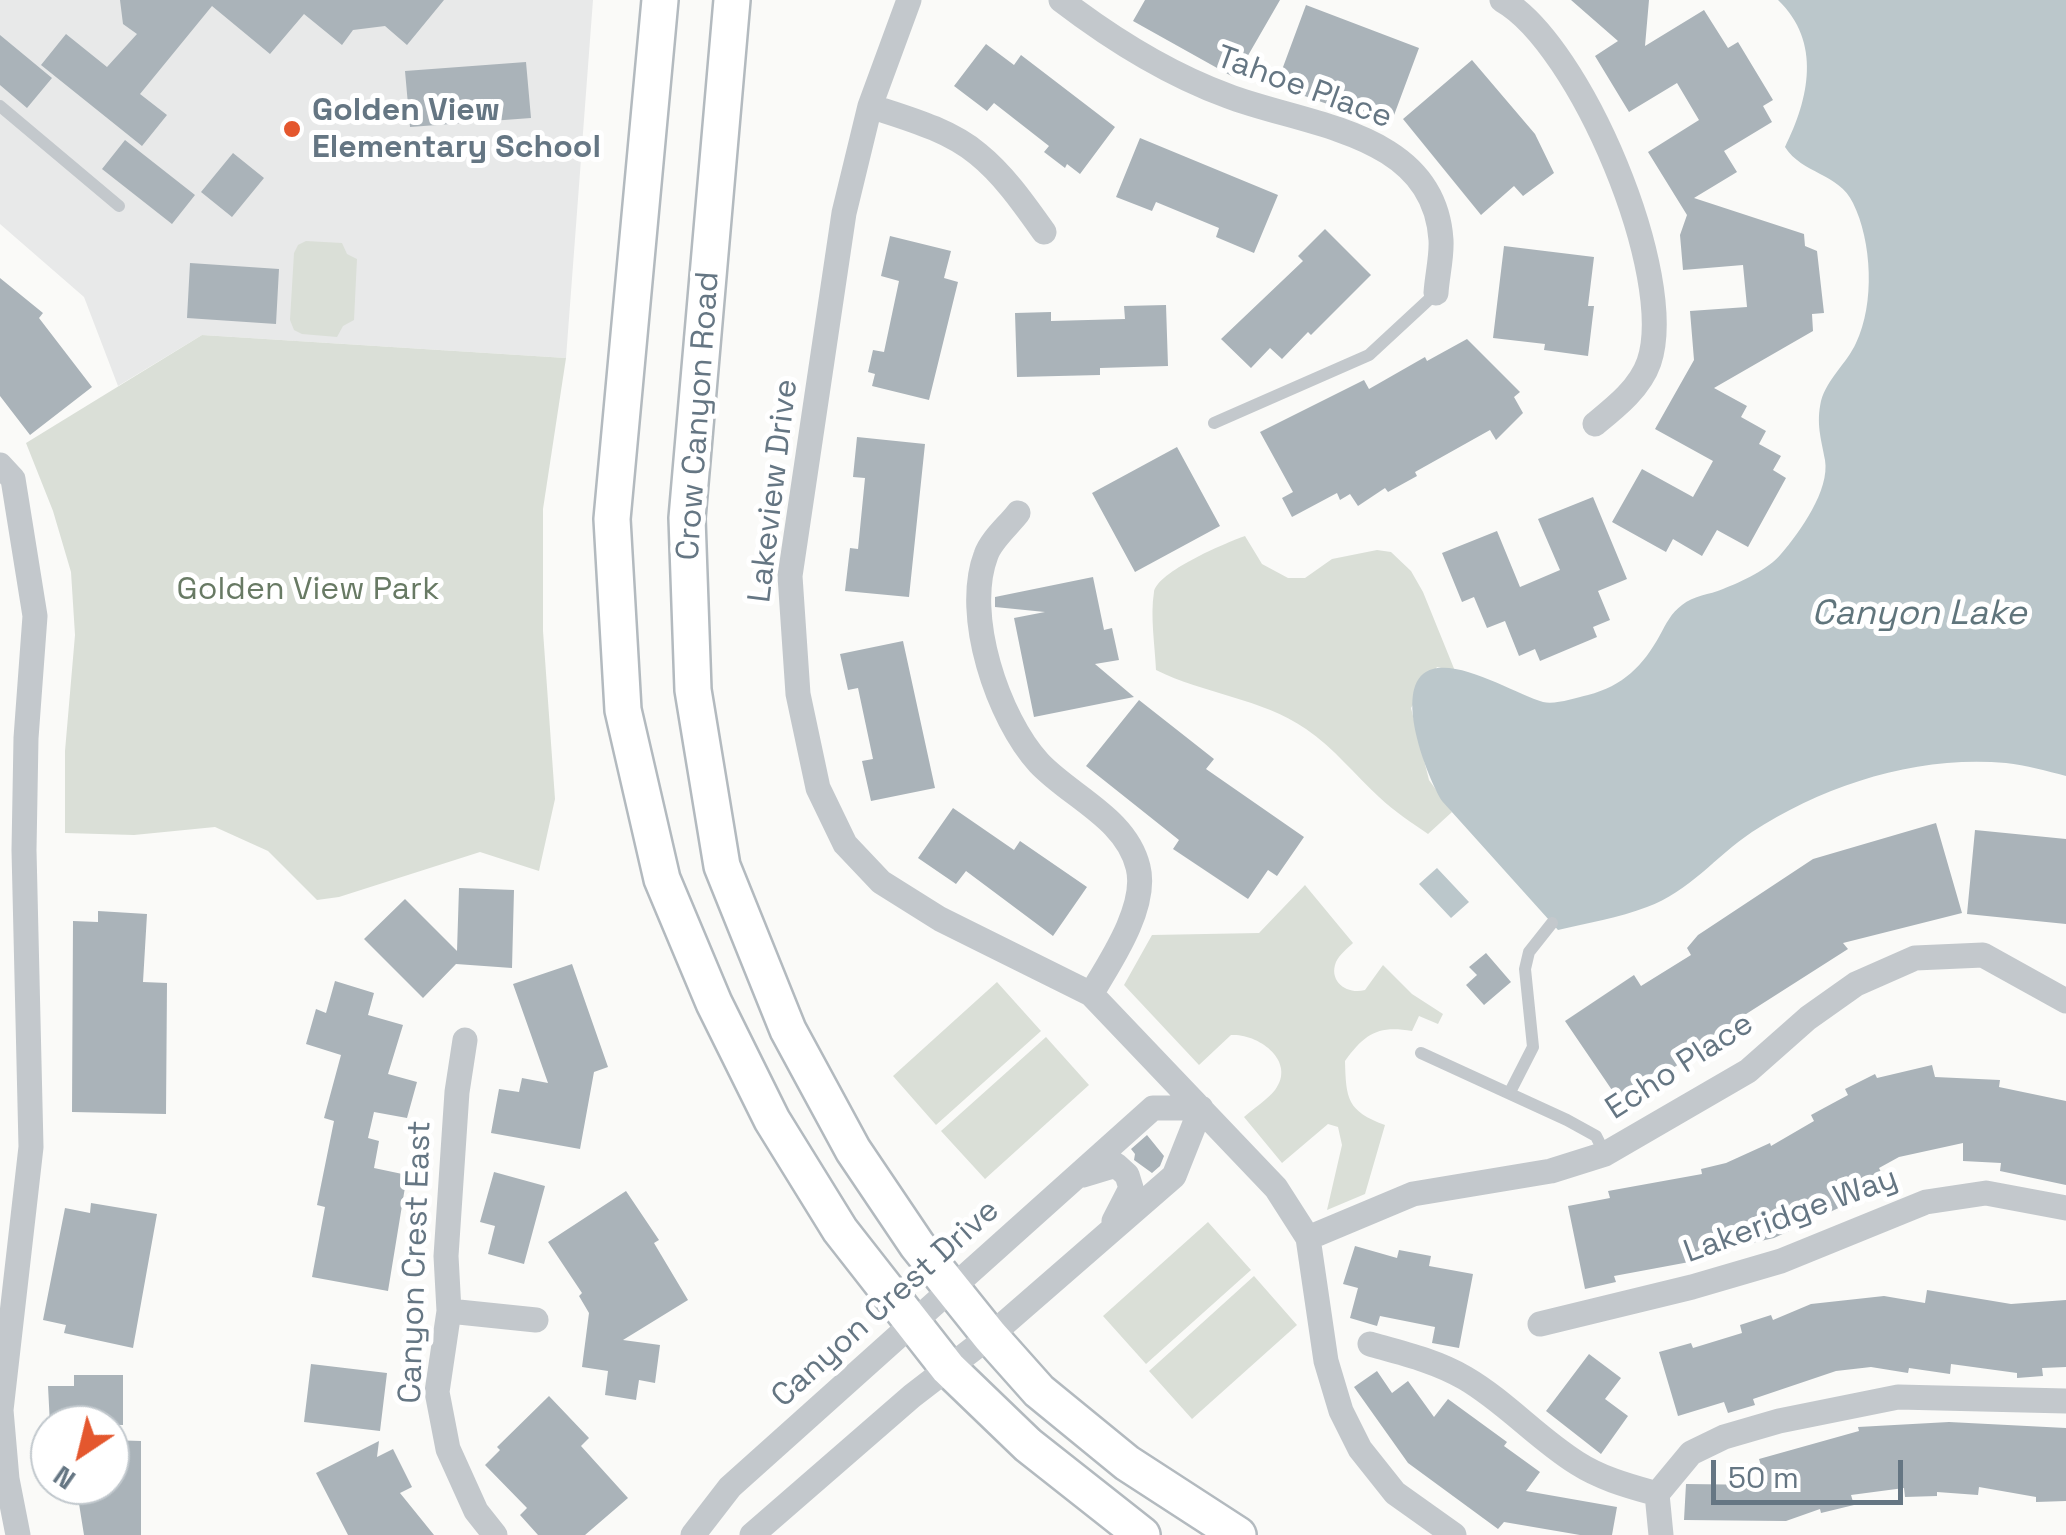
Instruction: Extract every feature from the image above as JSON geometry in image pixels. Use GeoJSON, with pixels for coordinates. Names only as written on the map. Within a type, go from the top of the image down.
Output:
{"type":"FeatureCollection","features":[{"type":"Feature","properties":{"kind":"main road"},"geometry":{"type":"LineString","coordinates":[[660,0],[612,519],[623,710],[662,879],[714,1003],[772,1120],[840,1230],[948,1368],[1028,1445],[1142,1535]]}},
{"type":"Feature","properties":{"kind":"main road","name":"Crow Canyon Road"},"geometry":{"type":"LineString","coordinates":[[732,0],[687,518],[692,690],[722,866],[788,1030],[844,1133],[917,1245],[1039,1391],[1127,1463],[1238,1535]]}},
{"type":"Feature","properties":{"kind":"street","name":"Lakeview Drive"},"geometry":{"type":"LineString","coordinates":[[909,0],[870,106],[844,214],[790,576],[798,694],[818,788],[846,844],[882,882],[940,919],[1091,994],[1276,1188],[1308,1238]]}},
{"type":"Feature","properties":{"kind":"street","name":"Tahoe Place"},"geometry":{"type":"LineString","coordinates":[[1062,0],[1090,22],[1193,82],[1373,142],[1400,159],[1421,181],[1436,211],[1441,242],[1436,294]]}},
{"type":"Feature","properties":{"kind":"street"},"geometry":{"type":"LineString","coordinates":[[1502,0],[1513,6],[1550,46],[1587,101],[1616,164],[1649,273],[1655,326],[1649,363],[1626,398],[1595,424]]}},
{"type":"Feature","properties":{"kind":"street"},"geometry":{"type":"LineString","coordinates":[[870,106],[925,124],[976,152],[1018,194],[1044,232]]}},
{"type":"Feature","properties":{"kind":"street"},"geometry":{"type":"LineString","coordinates":[[0,465],[13,478],[35,616],[26,738],[24,850],[31,1147],[0,1410],[6,1479],[18,1535]]}},
{"type":"Feature","properties":{"kind":"street"},"geometry":{"type":"LineString","coordinates":[[1018,513],[986,552],[977,589],[982,636],[994,679],[1012,729],[1041,764],[1125,837],[1139,868],[1135,907],[1124,939],[1091,994]]}},
{"type":"Feature","properties":{"kind":"street","name":"Echo Place"},"geometry":{"type":"LineString","coordinates":[[1308,1238],[1412,1194],[1551,1171],[1606,1154],[1748,1071],[1808,1018],[1856,984],[1916,958],[1983,955],[2066,1001]]}},
{"type":"Feature","properties":{"kind":"street","name":"Canyon Crest East"},"geometry":{"type":"LineString","coordinates":[[466,1040],[456,1092],[446,1256],[449,1311],[436,1392],[448,1449],[476,1510],[495,1535]]}},
{"type":"Feature","properties":{"kind":"street","name":"Canyon Crest Drive"},"geometry":{"type":"LineString","coordinates":[[693,1535],[730,1487],[1153,1108],[1201,1108]]}},
{"type":"Feature","properties":{"kind":"street"},"geometry":{"type":"LineString","coordinates":[[752,1535],[1174,1176],[1201,1108]]}},
{"type":"Feature","properties":{"kind":"street"},"geometry":{"type":"LineString","coordinates":[[1076,1176],[1116,1165],[1127,1174],[1130,1188],[1107,1234]]}},
{"type":"Feature","properties":{"kind":"street","name":"Lakeridge Way"},"geometry":{"type":"LineString","coordinates":[[1540,1324],[1692,1287],[1780,1260],[1926,1202],[1986,1192],[2066,1208]]}},
{"type":"Feature","properties":{"kind":"street"},"geometry":{"type":"LineString","coordinates":[[1308,1238],[1326,1361],[1341,1410],[1360,1449],[1395,1494],[1454,1535]]}},
{"type":"Feature","properties":{"kind":"street"},"geometry":{"type":"LineString","coordinates":[[449,1311],[536,1320]]}},
{"type":"Feature","properties":{"kind":"street"},"geometry":{"type":"LineString","coordinates":[[1370,1344],[1461,1375],[1498,1398],[1576,1463],[1611,1481],[1657,1494]]}},
{"type":"Feature","properties":{"kind":"street"},"geometry":{"type":"LineString","coordinates":[[1661,1535],[1657,1494],[1691,1453],[1724,1437],[1898,1397],[2066,1401]]}},
{"type":"Feature","properties":{"kind":"lane"},"geometry":{"type":"LineString","coordinates":[[0,106],[119,206]]}},
{"type":"Feature","properties":{"kind":"lane"},"geometry":{"type":"LineString","coordinates":[[1214,422],[1369,354],[1436,294]]}},
{"type":"Feature","properties":{"kind":"lane"},"geometry":{"type":"LineString","coordinates":[[1510,1092],[1533,1047],[1526,969],[1530,952],[1552,923]]}},
{"type":"Feature","properties":{"kind":"lane"},"geometry":{"type":"LineString","coordinates":[[1421,1053],[1596,1136],[1606,1154]]}},
{"type":"Feature","properties":{"kind":"shaded area","name":"Golden View Elementary School"},"geometry":{"type":"Polygon","coordinates":[[[0,0],[593,0],[566,358],[202,335],[118,386],[84,297],[0,224],[0,0]]]}},
{"type":"Feature","properties":{"kind":"green space"},"geometry":{"type":"Polygon","coordinates":[[[306,241],[342,243],[347,254],[357,259],[354,320],[343,326],[337,337],[302,334],[294,330],[290,320],[294,253],[306,241]]]}},
{"type":"Feature","properties":{"kind":"green space","name":"Golden View Park"},"geometry":{"type":"Polygon","coordinates":[[[202,335],[566,358],[543,509],[543,631],[555,799],[539,871],[480,852],[339,897],[317,900],[268,851],[215,827],[134,835],[65,833],[65,751],[75,635],[71,572],[53,511],[26,443],[202,335]]]}},
{"type":"Feature","properties":{"kind":"green space"},"geometry":{"type":"Polygon","coordinates":[[[1245,536],[1262,564],[1288,578],[1305,578],[1332,559],[1377,550],[1391,552],[1411,571],[1455,671],[1437,667],[1411,708],[1429,780],[1452,812],[1428,834],[1385,802],[1306,729],[1270,710],[1156,670],[1152,611],[1158,584],[1193,559],[1245,536]]]}},
{"type":"Feature","properties":{"kind":"green space"},"geometry":{"type":"Polygon","coordinates":[[[1305,885],[1353,943],[1341,954],[1334,969],[1341,985],[1352,991],[1365,990],[1383,965],[1412,994],[1443,1014],[1438,1024],[1419,1016],[1412,1031],[1390,1029],[1374,1033],[1345,1061],[1351,1102],[1363,1114],[1385,1125],[1365,1194],[1327,1210],[1342,1145],[1338,1127],[1328,1124],[1282,1163],[1244,1117],[1272,1094],[1281,1079],[1278,1059],[1271,1051],[1252,1039],[1231,1035],[1199,1065],[1124,985],[1152,935],[1259,933],[1305,885]]]}},
{"type":"Feature","properties":{"kind":"green space"},"geometry":{"type":"Polygon","coordinates":[[[997,982],[1041,1031],[936,1125],[893,1076],[997,982]]]}},
{"type":"Feature","properties":{"kind":"green space"},"geometry":{"type":"Polygon","coordinates":[[[1046,1037],[1089,1085],[985,1179],[941,1131],[1046,1037]]]}},
{"type":"Feature","properties":{"kind":"green space"},"geometry":{"type":"Polygon","coordinates":[[[1208,1222],[1251,1270],[1146,1364],[1103,1316],[1208,1222]]]}},
{"type":"Feature","properties":{"kind":"green space"},"geometry":{"type":"Polygon","coordinates":[[[1254,1276],[1297,1325],[1192,1419],[1149,1371],[1254,1276]]]}},
{"type":"Feature","properties":{"kind":"water","name":"Canyon Lake"},"geometry":{"type":"Polygon","coordinates":[[[1778,0],[2066,0],[2066,776],[2014,764],[1973,762],[1874,776],[1781,815],[1739,841],[1662,900],[1625,914],[1558,930],[1442,801],[1417,737],[1412,700],[1415,685],[1423,674],[1449,668],[1548,703],[1612,686],[1639,665],[1678,608],[1738,583],[1776,560],[1812,510],[1825,472],[1819,424],[1821,401],[1862,327],[1869,273],[1864,235],[1847,193],[1801,163],[1785,147],[1800,110],[1807,71],[1801,34],[1778,0]]]}},
{"type":"Feature","properties":{"kind":"water"},"geometry":{"type":"Polygon","coordinates":[[[1437,868],[1469,902],[1451,918],[1419,884],[1437,868]]]}},
{"type":"Feature","properties":{"kind":"building"},"geometry":{"type":"Polygon","coordinates":[[[120,0],[444,0],[407,45],[385,26],[353,30],[342,45],[304,14],[270,54],[212,6],[140,94],[167,115],[142,146],[41,65],[66,34],[107,67],[137,34],[123,24],[120,0]]]}},
{"type":"Feature","properties":{"kind":"building"},"geometry":{"type":"Polygon","coordinates":[[[1145,0],[1280,0],[1235,78],[1133,21],[1145,0]]]}},
{"type":"Feature","properties":{"kind":"building"},"geometry":{"type":"Polygon","coordinates":[[[1571,0],[1649,0],[1645,46],[1704,10],[1728,48],[1738,42],[1773,100],[1763,106],[1772,122],[1724,151],[1737,172],[1694,198],[1804,234],[1805,246],[1817,251],[1824,313],[1812,314],[1813,331],[1714,388],[1747,406],[1741,417],[1766,431],[1759,444],[1781,456],[1773,470],[1786,478],[1748,547],[1717,530],[1702,556],[1673,539],[1666,552],[1612,522],[1642,469],[1693,497],[1713,461],[1655,429],[1694,360],[1690,311],[1747,307],[1743,265],[1683,270],[1680,235],[1687,215],[1648,152],[1699,120],[1677,83],[1629,112],[1595,56],[1618,41],[1571,0]]]}},
{"type":"Feature","properties":{"kind":"building"},"geometry":{"type":"Polygon","coordinates":[[[1306,5],[1419,48],[1390,126],[1276,86],[1306,5]]]}},
{"type":"Feature","properties":{"kind":"building"},"geometry":{"type":"Polygon","coordinates":[[[0,35],[52,78],[27,108],[0,85],[0,35]]]}},
{"type":"Feature","properties":{"kind":"building"},"geometry":{"type":"Polygon","coordinates":[[[986,44],[1014,65],[1021,55],[1115,127],[1080,174],[1044,152],[1049,146],[994,103],[987,111],[954,86],[986,44]]]}},
{"type":"Feature","properties":{"kind":"building"},"geometry":{"type":"Polygon","coordinates":[[[1472,60],[1535,134],[1554,173],[1523,196],[1514,186],[1481,215],[1403,119],[1472,60]]]}},
{"type":"Feature","properties":{"kind":"building"},"geometry":{"type":"Polygon","coordinates":[[[526,62],[531,118],[410,127],[405,71],[526,62]]]}},
{"type":"Feature","properties":{"kind":"building"},"geometry":{"type":"Polygon","coordinates":[[[1140,138],[1278,195],[1254,253],[1216,237],[1219,228],[1156,202],[1152,211],[1116,197],[1140,138]]]}},
{"type":"Feature","properties":{"kind":"building"},"geometry":{"type":"Polygon","coordinates":[[[125,140],[195,195],[172,224],[102,169],[125,140]]]}},
{"type":"Feature","properties":{"kind":"building"},"geometry":{"type":"Polygon","coordinates":[[[233,153],[264,178],[232,217],[201,192],[233,153]]]}},
{"type":"Feature","properties":{"kind":"building"},"geometry":{"type":"Polygon","coordinates":[[[1325,229],[1371,275],[1282,359],[1270,348],[1251,368],[1221,339],[1303,261],[1298,256],[1325,229]]]}},
{"type":"Feature","properties":{"kind":"building"},"geometry":{"type":"Polygon","coordinates":[[[890,236],[951,251],[944,278],[958,282],[929,400],[872,386],[875,374],[868,372],[873,350],[884,352],[899,281],[881,276],[890,236]]]}},
{"type":"Feature","properties":{"kind":"building"},"geometry":{"type":"Polygon","coordinates":[[[1504,246],[1594,257],[1588,306],[1594,306],[1588,356],[1544,350],[1545,344],[1493,338],[1504,246]]]}},
{"type":"Feature","properties":{"kind":"building"},"geometry":{"type":"Polygon","coordinates":[[[190,263],[279,269],[276,324],[187,318],[190,263]]]}},
{"type":"Feature","properties":{"kind":"building"},"geometry":{"type":"Polygon","coordinates":[[[0,278],[43,313],[39,318],[92,387],[30,435],[0,396],[0,278]]]}},
{"type":"Feature","properties":{"kind":"building"},"geometry":{"type":"Polygon","coordinates":[[[1166,305],[1168,366],[1100,368],[1100,375],[1017,377],[1015,313],[1051,312],[1051,321],[1125,319],[1124,306],[1166,305]]]}},
{"type":"Feature","properties":{"kind":"building"},"geometry":{"type":"Polygon","coordinates":[[[1467,339],[1520,392],[1514,397],[1523,413],[1496,440],[1490,430],[1415,472],[1417,476],[1388,492],[1385,488],[1358,506],[1350,494],[1340,500],[1337,493],[1292,517],[1282,498],[1293,492],[1260,432],[1364,380],[1369,389],[1425,357],[1427,361],[1467,339]]]}},
{"type":"Feature","properties":{"kind":"building"},"geometry":{"type":"Polygon","coordinates":[[[857,437],[925,444],[909,597],[845,591],[850,548],[858,549],[865,478],[853,477],[857,437]]]}},
{"type":"Feature","properties":{"kind":"building"},"geometry":{"type":"Polygon","coordinates":[[[1177,447],[1220,526],[1135,572],[1092,493],[1177,447]]]}},
{"type":"Feature","properties":{"kind":"building"},"geometry":{"type":"Polygon","coordinates":[[[1593,497],[1627,579],[1598,591],[1610,620],[1593,627],[1597,637],[1540,661],[1535,649],[1519,656],[1505,621],[1487,628],[1474,597],[1462,602],[1442,553],[1497,531],[1520,587],[1560,570],[1538,519],[1593,497]]]}},
{"type":"Feature","properties":{"kind":"building"},"geometry":{"type":"Polygon","coordinates":[[[1093,577],[1104,630],[1112,628],[1119,660],[1095,664],[1134,697],[1034,717],[1014,618],[1045,612],[995,607],[995,597],[1093,577]]]}},
{"type":"Feature","properties":{"kind":"building"},"geometry":{"type":"Polygon","coordinates":[[[903,641],[935,788],[871,801],[862,761],[873,759],[858,688],[848,690],[840,654],[903,641]]]}},
{"type":"Feature","properties":{"kind":"building"},"geometry":{"type":"Polygon","coordinates":[[[1139,700],[1214,759],[1206,769],[1304,837],[1277,876],[1268,870],[1248,899],[1173,849],[1179,840],[1086,766],[1139,700]]]}},
{"type":"Feature","properties":{"kind":"building"},"geometry":{"type":"Polygon","coordinates":[[[953,808],[1014,850],[1020,841],[1087,887],[1053,936],[966,871],[956,884],[918,858],[953,808]]]}},
{"type":"Feature","properties":{"kind":"building"},"geometry":{"type":"Polygon","coordinates":[[[1936,823],[1962,913],[1843,943],[1848,949],[1721,1030],[1724,1036],[1668,1071],[1665,1066],[1616,1096],[1565,1021],[1634,975],[1641,986],[1691,955],[1687,948],[1698,935],[1813,859],[1936,823]]]}},
{"type":"Feature","properties":{"kind":"building"},"geometry":{"type":"Polygon","coordinates":[[[1975,830],[2066,839],[2066,924],[1967,914],[1975,830]]]}},
{"type":"Feature","properties":{"kind":"building"},"geometry":{"type":"Polygon","coordinates":[[[459,888],[514,890],[512,968],[456,964],[423,998],[364,939],[405,899],[457,951],[459,888]]]}},
{"type":"Feature","properties":{"kind":"building"},"geometry":{"type":"Polygon","coordinates":[[[98,911],[147,914],[143,982],[167,983],[166,1114],[72,1112],[73,921],[98,922],[98,911]]]}},
{"type":"Feature","properties":{"kind":"building"},"geometry":{"type":"Polygon","coordinates":[[[1486,953],[1511,982],[1484,1005],[1466,985],[1477,975],[1469,967],[1486,953]]]}},
{"type":"Feature","properties":{"kind":"building"},"geometry":{"type":"Polygon","coordinates":[[[572,964],[608,1067],[594,1072],[580,1149],[491,1133],[499,1089],[519,1092],[522,1078],[548,1083],[513,984],[572,964]]]}},
{"type":"Feature","properties":{"kind":"building"},"geometry":{"type":"Polygon","coordinates":[[[335,981],[374,993],[368,1015],[403,1025],[388,1074],[417,1082],[407,1118],[374,1112],[368,1138],[379,1141],[374,1168],[407,1175],[388,1291],[312,1277],[325,1207],[317,1205],[334,1121],[324,1118],[341,1055],[306,1044],[316,1009],[326,1013],[335,981]]]}},
{"type":"Feature","properties":{"kind":"building"},"geometry":{"type":"Polygon","coordinates":[[[1932,1065],[1935,1077],[2000,1080],[1999,1087],[2066,1101],[2066,1185],[2000,1171],[2001,1163],[1963,1161],[1963,1143],[1899,1157],[1879,1168],[1882,1174],[1840,1197],[1845,1205],[1774,1238],[1699,1255],[1700,1260],[1614,1276],[1616,1282],[1585,1289],[1568,1206],[1610,1198],[1608,1191],[1702,1174],[1701,1169],[1726,1163],[1770,1143],[1771,1146],[1814,1121],[1811,1115],[1848,1095],[1845,1089],[1875,1074],[1877,1078],[1932,1065]]]}},
{"type":"Feature","properties":{"kind":"building"},"geometry":{"type":"Polygon","coordinates":[[[1147,1135],[1164,1156],[1152,1173],[1134,1160],[1131,1149],[1147,1135]]]}},
{"type":"Feature","properties":{"kind":"building"},"geometry":{"type":"Polygon","coordinates":[[[494,1172],[545,1186],[524,1264],[488,1254],[495,1226],[480,1222],[494,1172]]]}},
{"type":"Feature","properties":{"kind":"building"},"geometry":{"type":"Polygon","coordinates":[[[626,1191],[659,1240],[654,1243],[688,1300],[623,1340],[660,1345],[655,1383],[639,1380],[636,1400],[605,1395],[608,1371],[582,1367],[589,1313],[579,1296],[582,1293],[548,1242],[626,1191]]]}},
{"type":"Feature","properties":{"kind":"building"},"geometry":{"type":"Polygon","coordinates":[[[91,1203],[157,1214],[133,1348],[64,1333],[66,1325],[43,1320],[65,1208],[90,1213],[91,1203]]]}},
{"type":"Feature","properties":{"kind":"building"},"geometry":{"type":"Polygon","coordinates":[[[1355,1246],[1397,1258],[1399,1250],[1431,1256],[1429,1266],[1473,1274],[1459,1348],[1432,1343],[1435,1327],[1380,1316],[1377,1326],[1350,1318],[1358,1288],[1343,1284],[1355,1246]]]}},
{"type":"Feature","properties":{"kind":"building"},"geometry":{"type":"Polygon","coordinates":[[[1927,1290],[2011,1304],[2066,1300],[2066,1367],[2042,1368],[2043,1376],[2017,1378],[2017,1373],[1951,1364],[1950,1374],[1871,1367],[1836,1371],[1753,1399],[1755,1405],[1728,1413],[1724,1402],[1678,1416],[1659,1352],[1691,1343],[1693,1348],[1742,1333],[1740,1325],[1771,1315],[1773,1320],[1811,1304],[1884,1296],[1925,1303],[1927,1290]]]}},
{"type":"Feature","properties":{"kind":"building"},"geometry":{"type":"Polygon","coordinates":[[[1589,1354],[1621,1378],[1605,1399],[1628,1416],[1601,1454],[1546,1411],[1589,1354]]]}},
{"type":"Feature","properties":{"kind":"building"},"geometry":{"type":"Polygon","coordinates":[[[311,1364],[387,1373],[380,1431],[304,1422],[311,1364]]]}},
{"type":"Feature","properties":{"kind":"building"},"geometry":{"type":"Polygon","coordinates":[[[1377,1371],[1392,1393],[1408,1381],[1434,1417],[1448,1399],[1507,1442],[1504,1446],[1540,1472],[1526,1491],[1617,1507],[1612,1535],[1580,1535],[1504,1522],[1498,1529],[1408,1463],[1354,1387],[1377,1371]]]}},
{"type":"Feature","properties":{"kind":"building"},"geometry":{"type":"Polygon","coordinates":[[[74,1375],[123,1375],[123,1405],[49,1405],[48,1386],[74,1386],[74,1375]]]}},
{"type":"Feature","properties":{"kind":"building"},"geometry":{"type":"Polygon","coordinates":[[[549,1396],[589,1438],[581,1446],[628,1498],[585,1535],[538,1535],[520,1515],[527,1508],[485,1465],[500,1450],[497,1447],[549,1396]]]}},
{"type":"Feature","properties":{"kind":"building"},"geometry":{"type":"Polygon","coordinates":[[[1949,1422],[2066,1428],[2066,1501],[2036,1502],[2036,1497],[1979,1487],[1978,1495],[1937,1492],[1937,1496],[1905,1497],[1904,1488],[1851,1495],[1854,1505],[1821,1513],[1820,1509],[1786,1521],[1684,1520],[1686,1484],[1767,1485],[1759,1459],[1859,1431],[1858,1427],[1949,1422]]]}},
{"type":"Feature","properties":{"kind":"building"},"geometry":{"type":"Polygon","coordinates":[[[130,1441],[141,1441],[141,1535],[84,1535],[79,1505],[130,1505],[130,1441]]]}},
{"type":"Feature","properties":{"kind":"building"},"geometry":{"type":"Polygon","coordinates":[[[379,1441],[377,1457],[393,1449],[412,1487],[400,1493],[434,1535],[348,1535],[316,1473],[379,1441]]]}},
{"type":"Feature","properties":{"kind":"place","name":"Golden View Elementary School"},"geometry":{"type":"Point","coordinates":[292,129]}}]}
